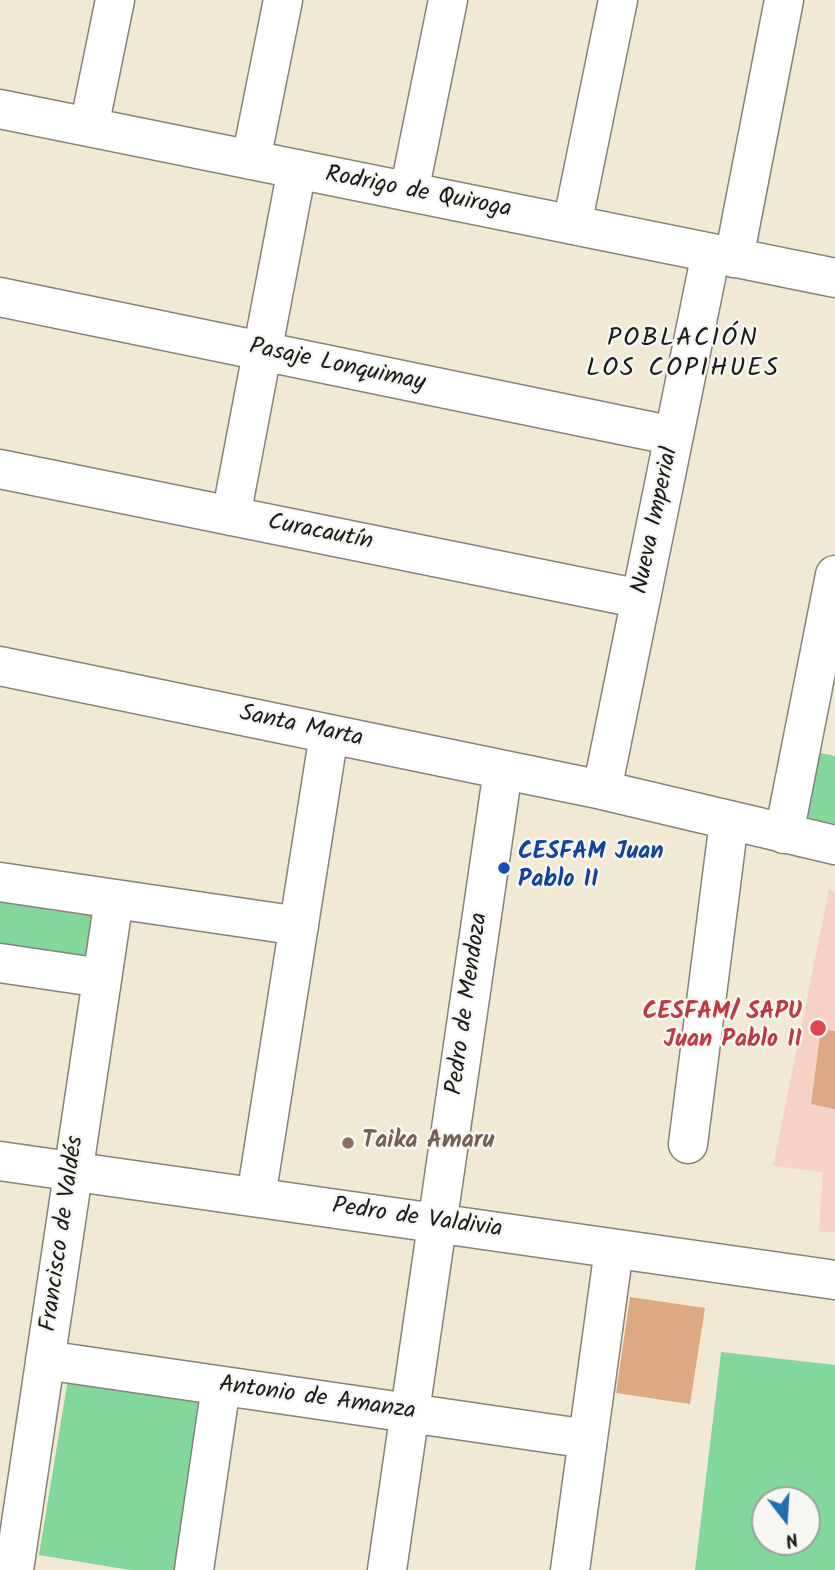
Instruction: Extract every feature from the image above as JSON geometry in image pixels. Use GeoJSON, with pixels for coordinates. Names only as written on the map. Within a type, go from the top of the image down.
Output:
{"type":"FeatureCollection","features":[{"type":"Feature","properties":{"kind":"street"},"geometry":{"type":"LineString","coordinates":[[89,127],[115,0]]}},
{"type":"Feature","properties":{"kind":"street"},"geometry":{"type":"LineString","coordinates":[[251,160],[283,0]]}},
{"type":"Feature","properties":{"kind":"street"},"geometry":{"type":"LineString","coordinates":[[409,192],[447,0]]}},
{"type":"Feature","properties":{"kind":"street"},"geometry":{"type":"LineString","coordinates":[[572,225],[618,0]]}},
{"type":"Feature","properties":{"kind":"street","name":"Nueva Imperial"},"geometry":{"type":"LineString","coordinates":[[602,790],[674,436],[723,255],[784,0]]}},
{"type":"Feature","properties":{"kind":"street","name":"Rodrigo de Quiroga"},"geometry":{"type":"LineString","coordinates":[[0,109],[835,278]]}},
{"type":"Feature","properties":{"kind":"street"},"geometry":{"type":"LineString","coordinates":[[231,516],[297,169]]}},
{"type":"Feature","properties":{"kind":"street","name":"Pasaje Lonquimay"},"geometry":{"type":"LineString","coordinates":[[0,297],[674,436]]}},
{"type":"Feature","properties":{"kind":"street","name":"Curacautín"},"geometry":{"type":"LineString","coordinates":[[0,470],[641,599]]}},
{"type":"Feature","properties":{"kind":"street"},"geometry":{"type":"LineString","coordinates":[[784,834],[820,734],[835,575]]}},
{"type":"Feature","properties":{"kind":"street","name":"Santa Marta"},"geometry":{"type":"LineString","coordinates":[[0,666],[602,790],[835,845]]}},
{"type":"Feature","properties":{"kind":"street"},"geometry":{"type":"LineString","coordinates":[[256,1197],[329,734]]}},
{"type":"Feature","properties":{"kind":"street","name":"Pedro de Mendoza"},"geometry":{"type":"LineString","coordinates":[[387,1570],[503,770]]}},
{"type":"Feature","properties":{"kind":"street"},"geometry":{"type":"LineString","coordinates":[[688,1144],[729,821]]}},
{"type":"Feature","properties":{"kind":"street"},"geometry":{"type":"LineString","coordinates":[[0,882],[299,926]]}},
{"type":"Feature","properties":{"kind":"street","name":"Francisco de Valdés"},"geometry":{"type":"LineString","coordinates":[[13,1570],[114,899]]}},
{"type":"Feature","properties":{"kind":"street"},"geometry":{"type":"LineString","coordinates":[[0,963],[102,978]]}},
{"type":"Feature","properties":{"kind":"street","name":"Pedro de Valdivia"},"geometry":{"type":"LineString","coordinates":[[0,1161],[835,1280]]}},
{"type":"Feature","properties":{"kind":"street"},"geometry":{"type":"LineString","coordinates":[[570,1570],[614,1249]]}},
{"type":"Feature","properties":{"kind":"street","name":"Antonio de Amanza"},"geometry":{"type":"LineString","coordinates":[[45,1360],[588,1439]]}},
{"type":"Feature","properties":{"kind":"street"},"geometry":{"type":"LineString","coordinates":[[194,1570],[221,1386]]}},
{"type":"Feature","properties":{"kind":"shaded area","name":"CESFAM/ SAPU Juan Pablo II"},"geometry":{"type":"Polygon","coordinates":[[[829,890],[835,891],[835,1233],[819,1231],[823,1172],[773,1166],[829,890]]]}},
{"type":"Feature","properties":{"kind":"green space"},"geometry":{"type":"Polygon","coordinates":[[[812,751],[835,756],[835,826],[797,817],[812,751]]]}},
{"type":"Feature","properties":{"kind":"green space"},"geometry":{"type":"Polygon","coordinates":[[[0,895],[97,911],[89,965],[0,953],[0,895]]]}},
{"type":"Feature","properties":{"kind":"green space"},"geometry":{"type":"Polygon","coordinates":[[[721,1352],[835,1365],[835,1570],[695,1570],[721,1352]]]}},
{"type":"Feature","properties":{"kind":"green space"},"geometry":{"type":"Polygon","coordinates":[[[69,1373],[206,1395],[178,1570],[130,1570],[39,1555],[69,1373]]]}},
{"type":"Feature","properties":{"kind":"building"},"geometry":{"type":"Polygon","coordinates":[[[821,1029],[835,1031],[835,1109],[811,1104],[821,1029]]]}},
{"type":"Feature","properties":{"kind":"building"},"geometry":{"type":"Polygon","coordinates":[[[630,1297],[705,1308],[690,1404],[616,1393],[630,1297]]]}},
{"type":"Feature","properties":{"kind":"place","name":"CESFAM Juan Pablo II"},"geometry":{"type":"Point","coordinates":[504,868]}},
{"type":"Feature","properties":{"kind":"place","name":"CESFAM/ SAPU Juan Pablo II"},"geometry":{"type":"Point","coordinates":[818,1028]}},
{"type":"Feature","properties":{"kind":"place","name":"Taika Amaru"},"geometry":{"type":"Point","coordinates":[348,1143]}},
{"type":"Feature","properties":{"kind":"district","name":"POBLACIÓN LOS COPIHUES"},"geometry":{"type":"Point","coordinates":[683,356]}}]}
